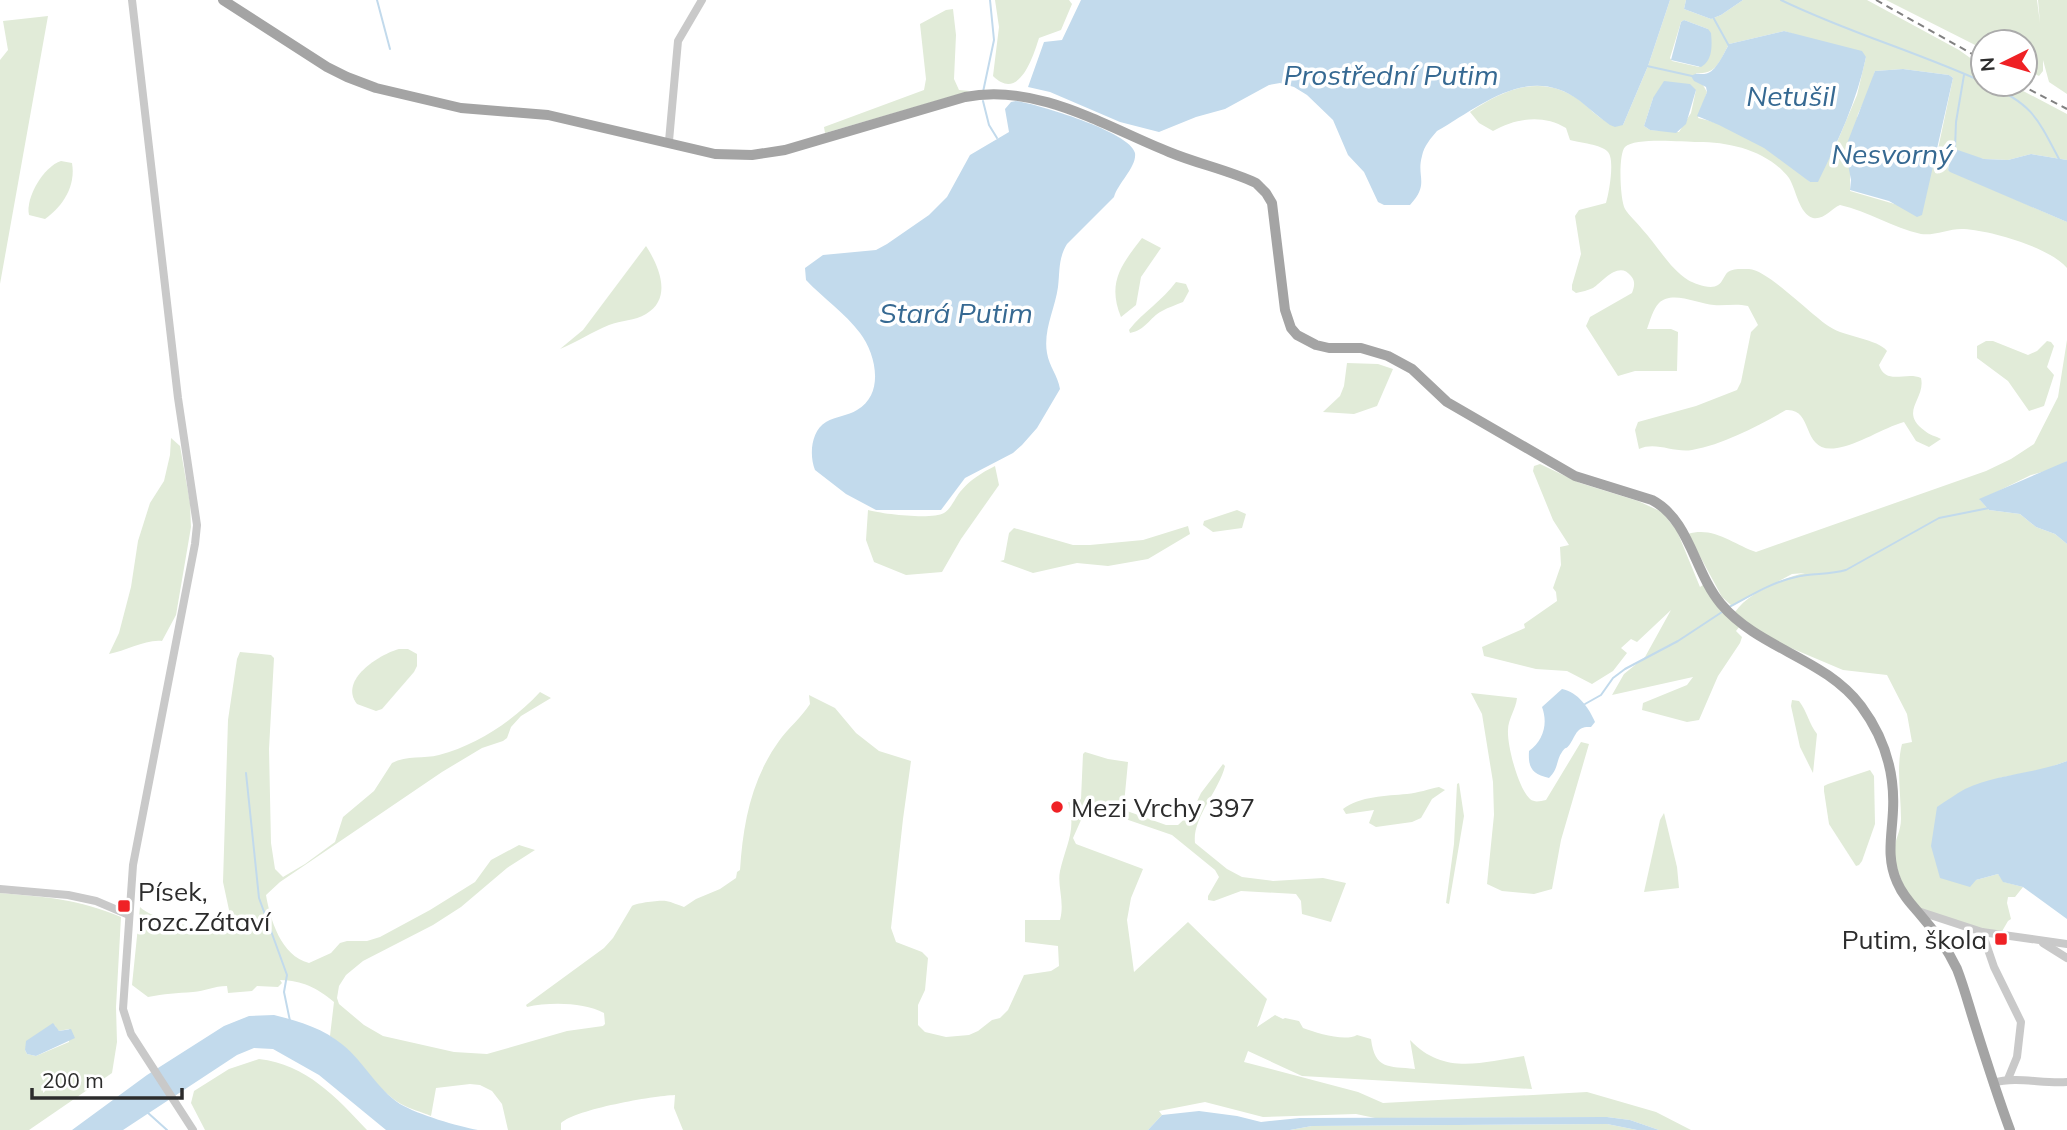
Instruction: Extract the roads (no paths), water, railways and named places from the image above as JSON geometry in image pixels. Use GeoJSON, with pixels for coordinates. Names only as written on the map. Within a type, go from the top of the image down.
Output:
{"type":"FeatureCollection","features":[{"type":"Feature","properties":{"kind":"main road"},"geometry":{"type":"LineString","coordinates":[[223,0],[327,66],[368,85],[461,108],[548,115],[726,155],[769,153],[965,97],[1008,95],[1049,103],[1083,115],[1170,152],[1255,183],[1266,192],[1272,203],[1285,310],[1291,328],[1297,335],[1316,345],[1361,348],[1388,356],[1412,369],[1447,402],[1575,476],[1662,505],[1676,520],[1704,579],[1727,611],[1758,636],[1817,668],[1850,694],[1872,724],[1889,760],[1894,807],[1889,849],[1897,883],[1938,936],[1956,968],[2010,1130]]}},
{"type":"Feature","properties":{"kind":"street"},"geometry":{"type":"LineString","coordinates":[[132,0],[178,398],[197,525],[133,865],[124,1016],[131,1034],[193,1130]]}},
{"type":"Feature","properties":{"kind":"street"},"geometry":{"type":"LineString","coordinates":[[668,141],[678,41],[702,0]]}},
{"type":"Feature","properties":{"kind":"street"},"geometry":{"type":"LineString","coordinates":[[0,889],[68,895],[96,901],[129,915]]}},
{"type":"Feature","properties":{"kind":"street"},"geometry":{"type":"LineString","coordinates":[[1918,911],[1982,932],[2067,944]]}},
{"type":"Feature","properties":{"kind":"street"},"geometry":{"type":"LineString","coordinates":[[1938,936],[1947,921]]}},
{"type":"Feature","properties":{"kind":"street"},"geometry":{"type":"LineString","coordinates":[[1982,932],[2021,1022],[2017,1057],[2008,1079]]}},
{"type":"Feature","properties":{"kind":"street"},"geometry":{"type":"LineString","coordinates":[[1989,950],[2001,935]]}},
{"type":"Feature","properties":{"kind":"street"},"geometry":{"type":"LineString","coordinates":[[2043,942],[2067,958]]}},
{"type":"Feature","properties":{"kind":"street"},"geometry":{"type":"LineString","coordinates":[[1993,1083],[2008,1079],[2067,1082]]}},
{"type":"Feature","properties":{"kind":"water","name":"Prostřední Putim"},"geometry":{"type":"Polygon","coordinates":[[[1081,0],[1670,0],[1648,66],[1623,125],[1610,125],[1561,90],[1542,86],[1506,92],[1437,131],[1423,152],[1421,186],[1416,198],[1410,205],[1384,205],[1378,202],[1364,172],[1348,155],[1333,120],[1307,95],[1294,87],[1280,83],[1269,85],[1225,109],[1159,132],[1120,122],[1050,92],[1028,87],[1044,42],[1062,40],[1081,0]]]}},
{"type":"Feature","properties":{"kind":"water"},"geometry":{"type":"Polygon","coordinates":[[[1686,0],[1743,0],[1711,19],[1684,9],[1686,0]]]}},
{"type":"Feature","properties":{"kind":"water"},"geometry":{"type":"Polygon","coordinates":[[[1684,20],[1708,29],[1711,33],[1710,56],[1701,67],[1671,60],[1681,22],[1684,20]]]}},
{"type":"Feature","properties":{"kind":"water","name":"Netušil"},"geometry":{"type":"Polygon","coordinates":[[[1784,31],[1862,51],[1866,57],[1852,105],[1818,182],[1810,182],[1764,148],[1697,116],[1707,92],[1706,87],[1694,81],[1691,76],[1711,71],[1729,44],[1784,31]]]}},
{"type":"Feature","properties":{"kind":"water","name":"Nesvorný"},"geometry":{"type":"Polygon","coordinates":[[[1903,69],[1949,75],[1953,78],[1922,215],[1917,217],[1889,201],[1850,190],[1846,154],[1848,141],[1875,71],[1903,69]]]}},
{"type":"Feature","properties":{"kind":"water"},"geometry":{"type":"Polygon","coordinates":[[[1664,81],[1690,84],[1696,90],[1686,124],[1676,133],[1650,130],[1644,126],[1653,98],[1664,81]]]}},
{"type":"Feature","properties":{"kind":"water","name":"Stará Putim"},"geometry":{"type":"Polygon","coordinates":[[[1011,102],[1062,113],[1101,128],[1118,136],[1130,145],[1135,153],[1133,164],[1114,197],[1067,244],[1062,255],[1046,344],[1048,358],[1060,389],[1037,428],[1022,445],[1013,453],[965,478],[941,510],[876,510],[846,494],[815,470],[813,464],[812,451],[817,431],[826,422],[853,412],[866,403],[872,394],[875,373],[870,352],[860,333],[806,280],[805,268],[823,255],[876,250],[929,215],[947,197],[970,155],[1009,132],[1005,109],[1011,102]]]}},
{"type":"Feature","properties":{"kind":"water"},"geometry":{"type":"Polygon","coordinates":[[[1952,148],[1984,159],[2008,160],[2031,154],[2067,160],[2067,222],[1950,172],[1948,170],[1952,148]]]}},
{"type":"Feature","properties":{"kind":"water"},"geometry":{"type":"Polygon","coordinates":[[[2067,461],[2067,544],[2055,534],[2036,527],[2020,514],[1989,510],[1979,499],[2067,461]]]}},
{"type":"Feature","properties":{"kind":"water"},"geometry":{"type":"Polygon","coordinates":[[[1562,689],[1573,693],[1582,701],[1595,722],[1591,727],[1578,731],[1560,755],[1549,778],[1532,769],[1529,751],[1538,742],[1543,731],[1545,719],[1542,707],[1562,689]]]}},
{"type":"Feature","properties":{"kind":"water"},"geometry":{"type":"Polygon","coordinates":[[[2067,761],[2067,919],[2023,887],[2003,882],[1998,874],[1976,880],[1970,887],[1940,878],[1931,846],[1937,807],[1977,784],[2067,761]]]}},
{"type":"Feature","properties":{"kind":"water"},"geometry":{"type":"Polygon","coordinates":[[[274,1015],[310,1026],[335,1039],[351,1052],[384,1091],[400,1104],[438,1120],[478,1130],[386,1130],[319,1075],[273,1049],[254,1048],[237,1055],[123,1130],[72,1130],[147,1075],[224,1026],[249,1016],[274,1015]]]}},
{"type":"Feature","properties":{"kind":"water"},"geometry":{"type":"Polygon","coordinates":[[[53,1023],[59,1031],[71,1029],[75,1038],[36,1056],[27,1054],[26,1041],[53,1023]]]}},
{"type":"Feature","properties":{"kind":"water"},"geometry":{"type":"Polygon","coordinates":[[[1199,1111],[1261,1122],[1300,1118],[1607,1117],[1630,1120],[1659,1130],[1637,1130],[1607,1124],[1148,1130],[1162,1115],[1199,1111]]]}},
{"type":"Feature","properties":{"kind":"waterway"},"geometry":{"type":"LineString","coordinates":[[377,0],[390,49]]}},
{"type":"Feature","properties":{"kind":"waterway"},"geometry":{"type":"LineString","coordinates":[[983,92],[994,40],[990,0]]}},
{"type":"Feature","properties":{"kind":"waterway"},"geometry":{"type":"LineString","coordinates":[[1781,0],[1969,76]]}},
{"type":"Feature","properties":{"kind":"waterway"},"geometry":{"type":"LineString","coordinates":[[1713,17],[1729,46]]}},
{"type":"Feature","properties":{"kind":"waterway"},"geometry":{"type":"LineString","coordinates":[[1647,66],[1692,76]]}},
{"type":"Feature","properties":{"kind":"waterway"},"geometry":{"type":"LineString","coordinates":[[1955,149],[1956,122],[1964,75]]}},
{"type":"Feature","properties":{"kind":"waterway"},"geometry":{"type":"LineString","coordinates":[[2014,98],[2032,113],[2059,159]]}},
{"type":"Feature","properties":{"kind":"waterway"},"geometry":{"type":"LineString","coordinates":[[983,101],[989,125],[997,138]]}},
{"type":"Feature","properties":{"kind":"waterway"},"geometry":{"type":"LineString","coordinates":[[1937,149],[1951,154]]}},
{"type":"Feature","properties":{"kind":"waterway"},"geometry":{"type":"LineString","coordinates":[[1729,607],[1787,579],[1846,570],[1939,518],[1989,508]]}},
{"type":"Feature","properties":{"kind":"waterway"},"geometry":{"type":"LineString","coordinates":[[1585,704],[1601,695],[1613,678],[1625,669],[1678,641],[1722,612]]}},
{"type":"Feature","properties":{"kind":"waterway"},"geometry":{"type":"LineString","coordinates":[[246,773],[259,898],[287,975],[284,992],[290,1021]]}},
{"type":"Feature","properties":{"kind":"waterway"},"geometry":{"type":"LineString","coordinates":[[147,1112],[167,1130]]}},
{"type":"Feature","properties":{"kind":"railway"},"geometry":{"type":"LineString","coordinates":[[1876,0],[1969,52]]}},
{"type":"Feature","properties":{"kind":"railway"},"geometry":{"type":"LineString","coordinates":[[2039,94],[2067,109]]}},
{"type":"Feature","properties":{"kind":"place","name":"Mezi Vrchy 397"},"geometry":{"type":"Point","coordinates":[1057,807]}},
{"type":"Feature","properties":{"kind":"place","name":"Písek, rozc.Zátaví"},"geometry":{"type":"Point","coordinates":[124,906]}},
{"type":"Feature","properties":{"kind":"place","name":"Putim, škola"},"geometry":{"type":"Point","coordinates":[2001,939]}}]}
